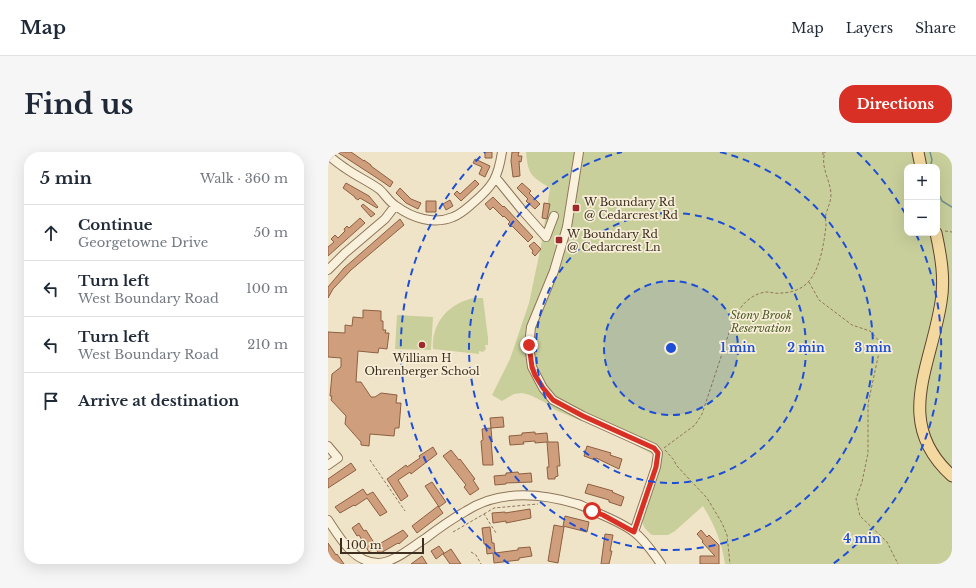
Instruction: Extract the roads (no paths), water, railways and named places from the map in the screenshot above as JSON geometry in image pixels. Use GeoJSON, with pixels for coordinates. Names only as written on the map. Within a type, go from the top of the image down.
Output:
{"type":"FeatureCollection","features":[{"type":"Feature","properties":{"kind":"main road"},"geometry":{"type":"LineString","coordinates":[[918,152],[920,164]]}},
{"type":"Feature","properties":{"kind":"main road"},"geometry":{"type":"LineString","coordinates":[[937,236],[942,263],[942,295],[935,335],[924,375],[919,417],[922,430],[929,447],[943,468],[952,476]]}},
{"type":"Feature","properties":{"kind":"street"},"geometry":{"type":"LineString","coordinates":[[328,155],[345,168],[364,179],[380,191],[394,206],[407,214],[426,220],[442,220],[452,218],[462,213],[488,189],[499,171],[502,152]]}},
{"type":"Feature","properties":{"kind":"street"},"geometry":{"type":"LineString","coordinates":[[579,152],[567,227],[554,271],[531,326],[529,345],[532,367],[543,388],[553,400],[583,416],[649,445],[658,453],[656,467],[634,532]]}},
{"type":"Feature","properties":{"kind":"street"},"geometry":{"type":"LineString","coordinates":[[496,178],[546,237],[554,216]]}},
{"type":"Feature","properties":{"kind":"street"},"geometry":{"type":"LineString","coordinates":[[328,270],[385,218],[394,206]]}},
{"type":"Feature","properties":{"kind":"street"},"geometry":{"type":"LineString","coordinates":[[328,446],[338,458],[328,465]]}},
{"type":"Feature","properties":{"kind":"street"},"geometry":{"type":"LineString","coordinates":[[328,520],[352,553],[360,558],[378,563],[402,554],[467,510],[497,497],[539,495],[578,504],[603,515],[634,532],[649,547],[661,564]]}},
{"type":"Feature","properties":{"kind":"waterway"},"geometry":{"type":"LineString","coordinates":[[930,152],[932,160],[931,164]]}},
{"type":"Feature","properties":{"kind":"waterway"},"geometry":{"type":"LineString","coordinates":[[940,197],[942,201],[952,207]]}},
{"type":"Feature","properties":{"kind":"place","name":"W Boundary Rd @ Cedarcrest Rd"},"geometry":{"type":"Point","coordinates":[576,208]}},
{"type":"Feature","properties":{"kind":"place","name":"W Boundary Rd @ Cedarcrest Ln"},"geometry":{"type":"Point","coordinates":[559,240]}},
{"type":"Feature","properties":{"kind":"place","name":"William H Ohrenberger School"},"geometry":{"type":"Point","coordinates":[422,345]}},
{"type":"Feature","properties":{"kind":"park label","name":"Stony Brook Reservation"},"geometry":{"type":"Point","coordinates":[761,321]}}]}
